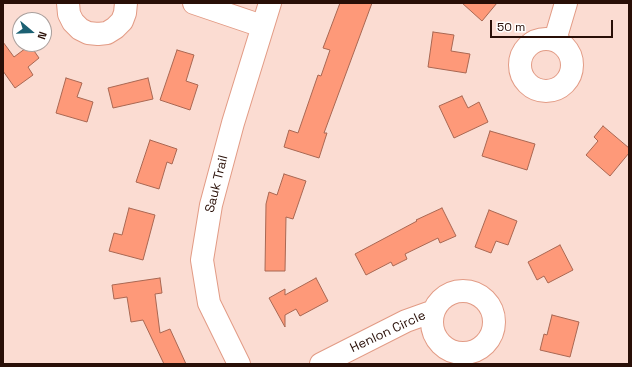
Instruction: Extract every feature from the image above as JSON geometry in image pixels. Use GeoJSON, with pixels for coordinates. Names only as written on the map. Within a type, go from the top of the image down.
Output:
{"type":"FeatureCollection","features":[{"type":"Feature","properties":{"kind":"street"},"geometry":{"type":"LineString","coordinates":[[68,3],[69,14],[73,22],[80,29],[88,33],[98,34],[107,33],[122,21],[126,3]]}},
{"type":"Feature","properties":{"kind":"street"},"geometry":{"type":"LineString","coordinates":[[194,3],[262,26]]}},
{"type":"Feature","properties":{"kind":"street","name":"Sauk Trail"},"geometry":{"type":"LineString","coordinates":[[239,364],[209,303],[202,260],[213,197],[233,123],[270,3]]}},
{"type":"Feature","properties":{"kind":"street"},"geometry":{"type":"LineString","coordinates":[[555,40],[566,3]]}},
{"type":"Feature","properties":{"kind":"street","name":"Henlon Circle"},"geometry":{"type":"LineString","coordinates":[[321,364],[406,321],[434,311]]}},
{"type":"Feature","properties":{"kind":"building"},"geometry":{"type":"Polygon","coordinates":[[[340,3],[372,3],[324,133],[327,133],[319,158],[284,147],[289,130],[298,133],[318,75],[321,76],[330,50],[323,48],[340,3]]]}},
{"type":"Feature","properties":{"kind":"building"},"geometry":{"type":"Polygon","coordinates":[[[462,3],[497,3],[482,21],[462,3]]]}},
{"type":"Feature","properties":{"kind":"building"},"geometry":{"type":"Polygon","coordinates":[[[433,32],[454,35],[451,51],[470,54],[466,73],[428,67],[433,32]]]}},
{"type":"Feature","properties":{"kind":"building"},"geometry":{"type":"Polygon","coordinates":[[[3,42],[14,57],[21,52],[35,52],[39,58],[28,67],[33,75],[15,88],[3,71],[3,42]]]}},
{"type":"Feature","properties":{"kind":"building"},"geometry":{"type":"Polygon","coordinates":[[[177,50],[194,55],[186,81],[198,85],[190,110],[160,100],[177,50]]]}},
{"type":"Feature","properties":{"kind":"building"},"geometry":{"type":"Polygon","coordinates":[[[66,78],[82,83],[77,97],[93,102],[87,122],[56,113],[66,78]]]}},
{"type":"Feature","properties":{"kind":"building"},"geometry":{"type":"Polygon","coordinates":[[[148,78],[153,99],[113,108],[108,88],[148,78]]]}},
{"type":"Feature","properties":{"kind":"building"},"geometry":{"type":"Polygon","coordinates":[[[462,96],[468,108],[479,102],[488,122],[454,138],[439,106],[462,96]]]}},
{"type":"Feature","properties":{"kind":"building"},"geometry":{"type":"Polygon","coordinates":[[[603,126],[629,148],[629,153],[610,176],[586,155],[598,141],[594,137],[603,126]]]}},
{"type":"Feature","properties":{"kind":"building"},"geometry":{"type":"Polygon","coordinates":[[[490,131],[535,144],[527,170],[482,156],[490,131]]]}},
{"type":"Feature","properties":{"kind":"building"},"geometry":{"type":"Polygon","coordinates":[[[150,140],[177,149],[172,164],[167,162],[159,189],[136,182],[150,140]]]}},
{"type":"Feature","properties":{"kind":"building"},"geometry":{"type":"Polygon","coordinates":[[[284,174],[306,181],[293,219],[286,217],[285,271],[265,271],[266,204],[269,192],[277,195],[284,174]]]}},
{"type":"Feature","properties":{"kind":"building"},"geometry":{"type":"Polygon","coordinates":[[[129,208],[155,215],[143,260],[109,251],[114,233],[122,235],[129,208]]]}},
{"type":"Feature","properties":{"kind":"building"},"geometry":{"type":"Polygon","coordinates":[[[442,208],[456,236],[440,243],[438,238],[405,254],[407,259],[393,266],[391,262],[366,275],[355,254],[417,221],[416,220],[442,208]]]}},
{"type":"Feature","properties":{"kind":"building"},"geometry":{"type":"Polygon","coordinates":[[[489,210],[517,221],[508,245],[496,241],[491,253],[475,247],[489,210]]]}},
{"type":"Feature","properties":{"kind":"building"},"geometry":{"type":"Polygon","coordinates":[[[560,245],[573,270],[548,283],[544,276],[537,280],[528,262],[560,245]]]}},
{"type":"Feature","properties":{"kind":"building"},"geometry":{"type":"Polygon","coordinates":[[[160,278],[162,293],[155,294],[160,333],[170,329],[186,364],[164,364],[143,320],[131,322],[127,297],[114,299],[112,285],[160,278]]]}},
{"type":"Feature","properties":{"kind":"building"},"geometry":{"type":"Polygon","coordinates":[[[316,278],[328,301],[300,316],[296,309],[285,315],[285,327],[269,298],[285,289],[285,295],[316,278]]]}},
{"type":"Feature","properties":{"kind":"building"},"geometry":{"type":"Polygon","coordinates":[[[552,315],[579,322],[570,357],[540,350],[544,334],[547,335],[552,315]]]}}]}
